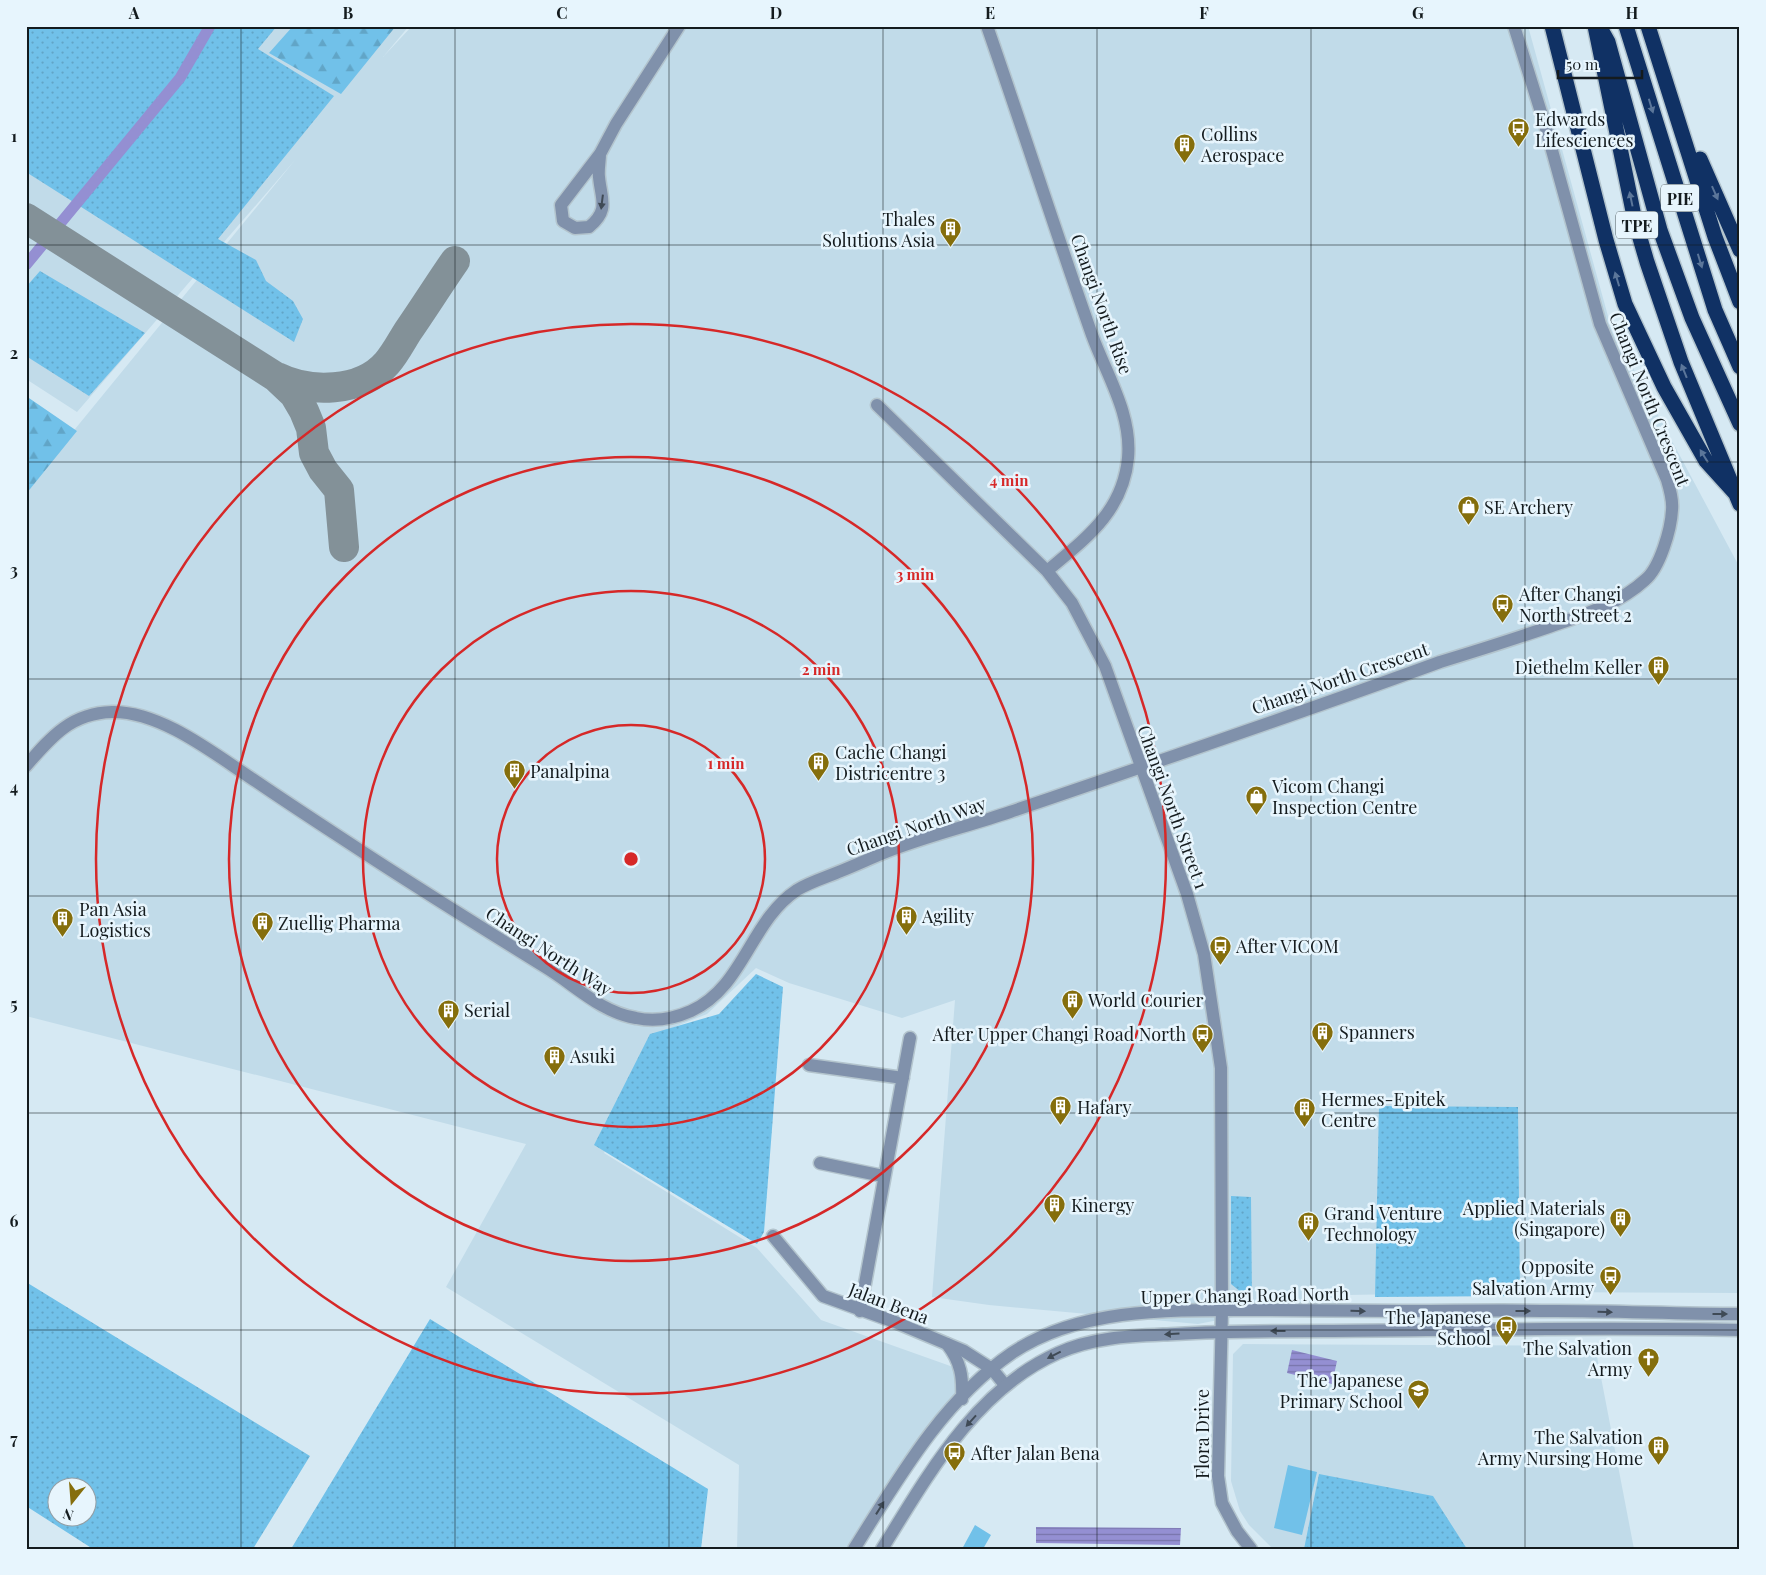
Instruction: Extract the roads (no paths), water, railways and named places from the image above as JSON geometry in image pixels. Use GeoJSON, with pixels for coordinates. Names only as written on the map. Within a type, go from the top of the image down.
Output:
{"type":"FeatureCollection","features":[{"type":"Feature","properties":{"kind":"highway"},"geometry":{"type":"LineString","coordinates":[[1552,26],[1606,240],[1625,304],[1657,372],[1706,461],[1737,499]]}},
{"type":"Feature","properties":{"kind":"highway","name":"TPE"},"geometry":{"type":"LineString","coordinates":[[1595,26],[1635,220],[1647,262],[1681,362],[1737,499]]}},
{"type":"Feature","properties":{"kind":"highway","name":"PIE"},"geometry":{"type":"LineString","coordinates":[[1600,26],[1608,42],[1660,230],[1692,318],[1740,424]]}},
{"type":"Feature","properties":{"kind":"highway","name":"PIE"},"geometry":{"type":"LineString","coordinates":[[1626,26],[1715,310],[1740,367]]}},
{"type":"Feature","properties":{"kind":"highway"},"geometry":{"type":"LineString","coordinates":[[1648,26],[1715,237],[1739,301]]}},
{"type":"Feature","properties":{"kind":"highway"},"geometry":{"type":"LineString","coordinates":[[1684,136],[1690,139],[1702,163],[1740,250]]}},
{"type":"Feature","properties":{"kind":"street"},"geometry":{"type":"LineString","coordinates":[[600,154],[599,178],[604,201],[599,216],[589,227],[575,228],[563,221],[561,206],[600,154],[616,124],[679,26]]}},
{"type":"Feature","properties":{"kind":"street","name":"Changi North Rise"},"geometry":{"type":"LineString","coordinates":[[987,26],[1093,336],[1127,421],[1128,457],[1123,481],[1109,514],[1083,541],[1047,571]]}},
{"type":"Feature","properties":{"kind":"street","name":"Changi North Crescent"},"geometry":{"type":"LineString","coordinates":[[1140,768],[1440,662],[1572,620],[1611,603],[1647,580],[1659,560],[1669,532],[1672,510],[1667,480],[1600,324],[1545,125],[1514,26]]}},
{"type":"Feature","properties":{"kind":"street","name":"Changi North Street 1"},"geometry":{"type":"LineString","coordinates":[[877,405],[1047,571],[1072,603],[1105,666],[1140,768],[1187,894],[1204,954],[1221,1068],[1222,1310]]}},
{"type":"Feature","properties":{"kind":"street","name":"Changi North Way"},"geometry":{"type":"LineString","coordinates":[[26,766],[52,735],[77,720],[96,714],[116,712],[147,717],[201,745],[430,896],[552,971],[604,1008],[632,1018],[656,1020],[679,1016],[699,1007],[719,992],[736,972],[775,910],[795,891],[888,851],[1140,768]]}},
{"type":"Feature","properties":{"kind":"street"},"geometry":{"type":"LineString","coordinates":[[860,1311],[883,1176],[910,1038]]}},
{"type":"Feature","properties":{"kind":"street"},"geometry":{"type":"LineString","coordinates":[[809,1064],[903,1078]]}},
{"type":"Feature","properties":{"kind":"street"},"geometry":{"type":"LineString","coordinates":[[820,1163],[883,1176]]}},
{"type":"Feature","properties":{"kind":"street","name":"Jalan Bena"},"geometry":{"type":"LineString","coordinates":[[774,1236],[816,1290],[823,1296],[860,1311],[895,1322],[947,1344],[979,1360],[992,1369],[1005,1386]]}},
{"type":"Feature","properties":{"kind":"street","name":"Upper Changi Road North"},"geometry":{"type":"LineString","coordinates":[[854,1549],[916,1450],[962,1398],[992,1369],[1014,1352],[1064,1328],[1102,1318],[1137,1314],[1222,1310],[1556,1311],[1740,1314]]}},
{"type":"Feature","properties":{"kind":"street","name":"Flora Drive"},"geometry":{"type":"LineString","coordinates":[[1222,1310],[1218,1476],[1222,1504],[1237,1531],[1251,1549]]}},
{"type":"Feature","properties":{"kind":"street","name":"Upper Changi Road North"},"geometry":{"type":"LineString","coordinates":[[882,1549],[924,1481],[955,1438],[1005,1386],[1059,1353],[1100,1339],[1221,1331],[1602,1328],[1740,1330]]}},
{"type":"Feature","properties":{"kind":"street"},"geometry":{"type":"LineString","coordinates":[[947,1344],[955,1354],[962,1374],[962,1398]]}},
{"type":"Feature","properties":{"kind":"waterway"},"geometry":{"type":"LineString","coordinates":[[26,265],[180,78],[210,26]]}},
{"type":"Feature","properties":{"kind":"place","name":"Edwards Lifesciences"},"geometry":{"type":"Point","coordinates":[1519,148]}},
{"type":"Feature","properties":{"kind":"place","name":"Collins Aerospace"},"geometry":{"type":"Point","coordinates":[1185,163]}},
{"type":"Feature","properties":{"kind":"place","name":"Thales Solutions Asia"},"geometry":{"type":"Point","coordinates":[951,248]}},
{"type":"Feature","properties":{"kind":"place","name":"SE Archery"},"geometry":{"type":"Point","coordinates":[1468,526]}},
{"type":"Feature","properties":{"kind":"place","name":"After Changi North Street 2"},"geometry":{"type":"Point","coordinates":[1503,623]}},
{"type":"Feature","properties":{"kind":"place","name":"Diethelm Keller"},"geometry":{"type":"Point","coordinates":[1658,686]}},
{"type":"Feature","properties":{"kind":"place","name":"Cache Changi Districentre 3"},"geometry":{"type":"Point","coordinates":[819,781]}},
{"type":"Feature","properties":{"kind":"place","name":"Panalpina"},"geometry":{"type":"Point","coordinates":[514,790]}},
{"type":"Feature","properties":{"kind":"place","name":"Vicom Changi Inspection Centre"},"geometry":{"type":"Point","coordinates":[1256,815]}},
{"type":"Feature","properties":{"kind":"place","name":"Agility"},"geometry":{"type":"Point","coordinates":[906,935]}},
{"type":"Feature","properties":{"kind":"place","name":"Pan Asia Logistics"},"geometry":{"type":"Point","coordinates":[63,938]}},
{"type":"Feature","properties":{"kind":"place","name":"Zuellig Pharma"},"geometry":{"type":"Point","coordinates":[262,942]}},
{"type":"Feature","properties":{"kind":"place","name":"After VICOM"},"geometry":{"type":"Point","coordinates":[1220,965]}},
{"type":"Feature","properties":{"kind":"place","name":"World Courier"},"geometry":{"type":"Point","coordinates":[1072,1019]}},
{"type":"Feature","properties":{"kind":"place","name":"Serial"},"geometry":{"type":"Point","coordinates":[448,1029]}},
{"type":"Feature","properties":{"kind":"place","name":"Spanners"},"geometry":{"type":"Point","coordinates":[1323,1051]}},
{"type":"Feature","properties":{"kind":"place","name":"After Upper Changi Road North"},"geometry":{"type":"Point","coordinates":[1202,1053]}},
{"type":"Feature","properties":{"kind":"place","name":"Asuki"},"geometry":{"type":"Point","coordinates":[554,1075]}},
{"type":"Feature","properties":{"kind":"place","name":"Hafary"},"geometry":{"type":"Point","coordinates":[1061,1126]}},
{"type":"Feature","properties":{"kind":"place","name":"Hermes-Epitek Centre"},"geometry":{"type":"Point","coordinates":[1305,1128]}},
{"type":"Feature","properties":{"kind":"place","name":"Kinergy"},"geometry":{"type":"Point","coordinates":[1055,1224]}},
{"type":"Feature","properties":{"kind":"place","name":"Applied Materials (Singapore)"},"geometry":{"type":"Point","coordinates":[1621,1237]}},
{"type":"Feature","properties":{"kind":"place","name":"Grand Venture Technology"},"geometry":{"type":"Point","coordinates":[1308,1242]}},
{"type":"Feature","properties":{"kind":"place","name":"Opposite Salvation Army"},"geometry":{"type":"Point","coordinates":[1610,1296]}},
{"type":"Feature","properties":{"kind":"place","name":"The Japanese School"},"geometry":{"type":"Point","coordinates":[1507,1346]}},
{"type":"Feature","properties":{"kind":"place","name":"The Salvation Army"},"geometry":{"type":"Point","coordinates":[1648,1377]}},
{"type":"Feature","properties":{"kind":"place","name":"The Japanese Primary School"},"geometry":{"type":"Point","coordinates":[1419,1409]}},
{"type":"Feature","properties":{"kind":"place","name":"The Salvation Army Nursing Home"},"geometry":{"type":"Point","coordinates":[1659,1466]}},
{"type":"Feature","properties":{"kind":"place","name":"After Jalan Bena"},"geometry":{"type":"Point","coordinates":[955,1472]}}]}
